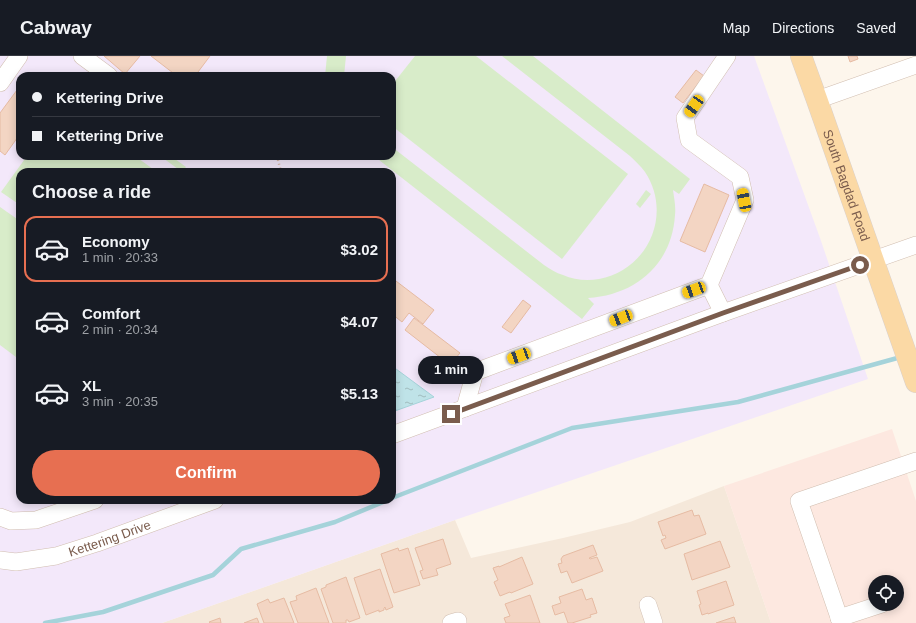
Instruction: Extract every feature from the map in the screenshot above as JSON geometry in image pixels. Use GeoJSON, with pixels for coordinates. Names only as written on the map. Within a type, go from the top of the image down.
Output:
{"type":"FeatureCollection","features":[{"type":"Feature","properties":{"kind":"main road","name":"South Bagdad Road"},"geometry":{"type":"LineString","coordinates":[[801,56],[913,374]]}},
{"type":"Feature","properties":{"kind":"street"},"geometry":{"type":"LineString","coordinates":[[3,72],[19,56]]}},
{"type":"Feature","properties":{"kind":"street"},"geometry":{"type":"LineString","coordinates":[[82,56],[104,72]]}},
{"type":"Feature","properties":{"kind":"street"},"geometry":{"type":"LineString","coordinates":[[465,408],[475,372],[709,285],[744,200],[740,177],[689,140],[685,118],[727,56]]}},
{"type":"Feature","properties":{"kind":"street"},"geometry":{"type":"LineString","coordinates":[[817,100],[916,65]]}},
{"type":"Feature","properties":{"kind":"street"},"geometry":{"type":"LineString","coordinates":[[396,434],[723,313],[916,245]]}},
{"type":"Feature","properties":{"kind":"street"},"geometry":{"type":"LineString","coordinates":[[709,285],[723,313]]}},
{"type":"Feature","properties":{"kind":"street"},"geometry":{"type":"LineString","coordinates":[[868,609],[840,620],[799,500],[916,461]]}},
{"type":"Feature","properties":{"kind":"street"},"geometry":{"type":"LineString","coordinates":[[0,517],[11,521],[36,520],[83,504]]}},
{"type":"Feature","properties":{"kind":"street","name":"Kettering Drive"},"geometry":{"type":"LineString","coordinates":[[0,560],[16,562],[56,556],[97,543],[204,504]]}},
{"type":"Feature","properties":{"kind":"street"},"geometry":{"type":"LineString","coordinates":[[648,605],[654,623]]}},
{"type":"Feature","properties":{"kind":"shaded area"},"geometry":{"type":"Polygon","coordinates":[[[0,56],[754,56],[820,238],[868,379],[455,520],[162,623],[0,623],[0,56]]]}},
{"type":"Feature","properties":{"kind":"shaded area"},"geometry":{"type":"Polygon","coordinates":[[[892,429],[916,501],[916,623],[771,623],[724,486],[892,429]]]}},
{"type":"Feature","properties":{"kind":"shaded area"},"geometry":{"type":"Polygon","coordinates":[[[724,486],[771,623],[162,623],[455,520],[471,558],[630,522],[724,486]]]}},
{"type":"Feature","properties":{"kind":"green space"},"geometry":{"type":"Polygon","coordinates":[[[327,56],[346,56],[344,72],[325,72],[327,56]]]}},
{"type":"Feature","properties":{"kind":"green space"},"geometry":{"type":"Polygon","coordinates":[[[415,56],[476,56],[628,174],[562,259],[396,129],[396,80],[415,56]]]}},
{"type":"Feature","properties":{"kind":"green space"},"geometry":{"type":"Polygon","coordinates":[[[502,56],[533,56],[690,179],[679,194],[673,190],[675,212],[672,233],[667,248],[659,262],[648,274],[636,283],[621,291],[605,296],[588,298],[594,304],[582,319],[396,173],[396,168],[389,168],[379,160],[396,160],[396,150],[544,265],[567,277],[594,280],[616,274],[631,264],[642,252],[651,238],[656,222],[657,205],[653,188],[645,172],[630,156],[502,56]]]}},
{"type":"Feature","properties":{"kind":"green space"},"geometry":{"type":"Polygon","coordinates":[[[24,160],[140,160],[152,168],[18,168],[24,160]]]}},
{"type":"Feature","properties":{"kind":"green space"},"geometry":{"type":"Polygon","coordinates":[[[166,160],[176,160],[186,167],[177,168],[166,160]]]}},
{"type":"Feature","properties":{"kind":"green space"},"geometry":{"type":"Polygon","coordinates":[[[16,171],[16,202],[1,192],[16,171]]]}},
{"type":"Feature","properties":{"kind":"green space"},"geometry":{"type":"Polygon","coordinates":[[[646,190],[651,194],[640,208],[636,204],[646,190]]]}},
{"type":"Feature","properties":{"kind":"green space"},"geometry":{"type":"Polygon","coordinates":[[[0,207],[16,218],[16,357],[0,345],[0,207]]]}},
{"type":"Feature","properties":{"kind":"water"},"geometry":{"type":"Polygon","coordinates":[[[396,369],[434,397],[396,411],[396,369]]]}},
{"type":"Feature","properties":{"kind":"building"},"geometry":{"type":"Polygon","coordinates":[[[104,56],[140,56],[127,72],[123,72],[104,56]]]}},
{"type":"Feature","properties":{"kind":"building"},"geometry":{"type":"Polygon","coordinates":[[[151,56],[210,56],[198,72],[172,72],[151,56]]]}},
{"type":"Feature","properties":{"kind":"building"},"geometry":{"type":"Polygon","coordinates":[[[848,56],[857,56],[858,59],[850,62],[848,56]]]}},
{"type":"Feature","properties":{"kind":"building"},"geometry":{"type":"Polygon","coordinates":[[[696,70],[704,76],[683,103],[675,97],[696,70]]]}},
{"type":"Feature","properties":{"kind":"building"},"geometry":{"type":"Polygon","coordinates":[[[16,91],[16,140],[5,155],[0,151],[0,113],[16,91]]]}},
{"type":"Feature","properties":{"kind":"building"},"geometry":{"type":"Polygon","coordinates":[[[704,184],[729,195],[705,252],[680,241],[704,184]]]}},
{"type":"Feature","properties":{"kind":"building"},"geometry":{"type":"Polygon","coordinates":[[[396,281],[434,310],[423,324],[409,313],[402,322],[396,317],[396,281]]]}},
{"type":"Feature","properties":{"kind":"building"},"geometry":{"type":"Polygon","coordinates":[[[523,300],[531,306],[511,333],[502,327],[523,300]]]}},
{"type":"Feature","properties":{"kind":"building"},"geometry":{"type":"Polygon","coordinates":[[[414,318],[460,353],[450,365],[405,330],[414,318]]]}},
{"type":"Feature","properties":{"kind":"building"},"geometry":{"type":"Polygon","coordinates":[[[692,510],[694,516],[699,515],[706,534],[665,549],[661,540],[666,538],[665,535],[663,536],[658,522],[692,510]]]}},
{"type":"Feature","properties":{"kind":"building"},"geometry":{"type":"Polygon","coordinates":[[[443,539],[451,564],[436,569],[438,575],[423,579],[420,571],[423,570],[415,548],[443,539]]]}},
{"type":"Feature","properties":{"kind":"building"},"geometry":{"type":"Polygon","coordinates":[[[720,541],[730,567],[692,580],[684,554],[720,541]]]}},
{"type":"Feature","properties":{"kind":"building"},"geometry":{"type":"Polygon","coordinates":[[[593,545],[597,555],[589,558],[597,557],[603,571],[572,583],[567,571],[561,573],[558,564],[562,563],[561,559],[563,556],[593,545]]]}},
{"type":"Feature","properties":{"kind":"building"},"geometry":{"type":"Polygon","coordinates":[[[398,548],[399,551],[408,548],[420,585],[394,593],[381,554],[398,548]]]}},
{"type":"Feature","properties":{"kind":"building"},"geometry":{"type":"Polygon","coordinates":[[[522,557],[533,584],[500,596],[494,582],[498,580],[493,568],[522,557]]]}},
{"type":"Feature","properties":{"kind":"building"},"geometry":{"type":"Polygon","coordinates":[[[380,569],[393,607],[386,610],[385,607],[384,610],[379,612],[379,610],[366,615],[354,578],[380,569]]]}},
{"type":"Feature","properties":{"kind":"building"},"geometry":{"type":"Polygon","coordinates":[[[346,577],[360,618],[349,622],[346,620],[346,623],[333,623],[321,589],[326,587],[326,585],[346,577]]]}},
{"type":"Feature","properties":{"kind":"building"},"geometry":{"type":"Polygon","coordinates":[[[726,581],[734,605],[702,615],[699,605],[701,604],[697,591],[726,581]]]}},
{"type":"Feature","properties":{"kind":"building"},"geometry":{"type":"Polygon","coordinates":[[[316,588],[329,623],[298,623],[290,602],[297,600],[296,596],[316,588]]]}},
{"type":"Feature","properties":{"kind":"building"},"geometry":{"type":"Polygon","coordinates":[[[582,589],[586,600],[592,598],[597,613],[590,615],[591,617],[572,623],[568,623],[564,612],[555,615],[552,606],[561,603],[559,597],[582,589]]]}},
{"type":"Feature","properties":{"kind":"building"},"geometry":{"type":"Polygon","coordinates":[[[530,595],[540,623],[506,623],[504,618],[510,616],[505,604],[530,595]]]}},
{"type":"Feature","properties":{"kind":"building"},"geometry":{"type":"Polygon","coordinates":[[[284,598],[294,623],[264,623],[257,604],[268,599],[270,603],[284,598]]]}},
{"type":"Feature","properties":{"kind":"building"},"geometry":{"type":"Polygon","coordinates":[[[734,617],[736,623],[716,623],[734,617]]]}},
{"type":"Feature","properties":{"kind":"building"},"geometry":{"type":"Polygon","coordinates":[[[220,618],[221,623],[209,622],[220,618]]]}},
{"type":"Feature","properties":{"kind":"building"},"geometry":{"type":"Polygon","coordinates":[[[257,618],[259,623],[244,623],[257,618]]]}},
{"type":"Feature","properties":{"kind":"waterway"},"geometry":{"type":"LineString","coordinates":[[396,496],[572,428],[738,402],[901,357]]}},
{"type":"Feature","properties":{"kind":"waterway"},"geometry":{"type":"LineString","coordinates":[[45,623],[103,612],[213,575],[241,549],[335,522],[378,504]]}},
{"type":"Feature","properties":{"kind":"route"},"geometry":{"type":"LineString","coordinates":[[451,414],[723,313],[860,265]]}}]}
